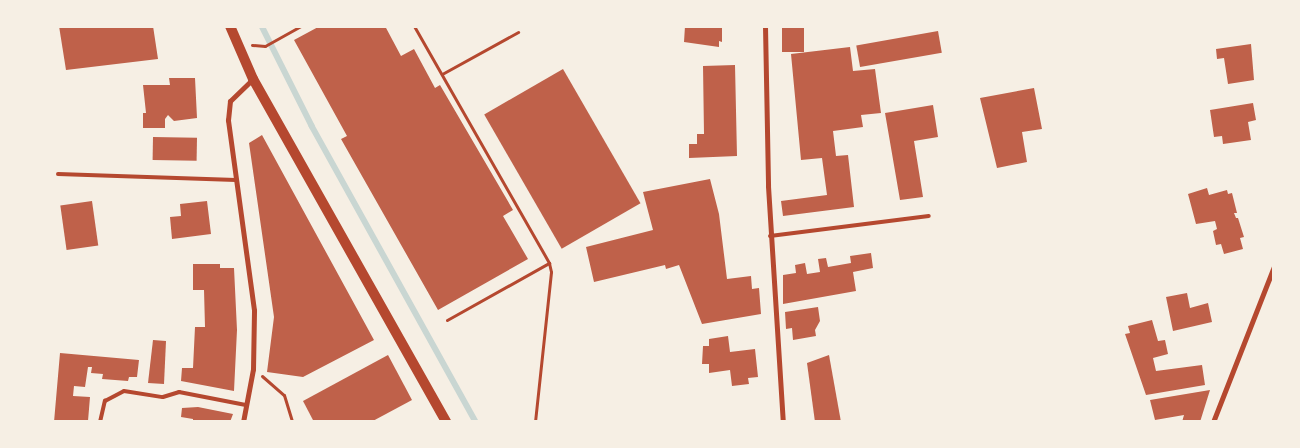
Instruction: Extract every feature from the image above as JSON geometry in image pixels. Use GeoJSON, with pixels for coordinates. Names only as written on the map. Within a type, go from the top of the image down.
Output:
{"type":"FeatureCollection","features":[{"type":"Feature","properties":{"kind":"main road"},"geometry":{"type":"LineString","coordinates":[[230,26],[253,79],[446,422]]}},
{"type":"Feature","properties":{"kind":"street"},"geometry":{"type":"LineString","coordinates":[[765,26],[770,236],[783,422]]}},
{"type":"Feature","properties":{"kind":"street"},"geometry":{"type":"LineString","coordinates":[[243,422],[253,369],[254,310],[228,120],[230,101],[253,79]]}},
{"type":"Feature","properties":{"kind":"street"},"geometry":{"type":"LineString","coordinates":[[1213,422],[1274,266]]}},
{"type":"Feature","properties":{"kind":"lane"},"geometry":{"type":"LineString","coordinates":[[58,174],[236,180]]}},
{"type":"Feature","properties":{"kind":"lane"},"geometry":{"type":"LineString","coordinates":[[770,236],[929,216]]}},
{"type":"Feature","properties":{"kind":"lane"},"geometry":{"type":"LineString","coordinates":[[100,422],[105,402],[124,391],[163,397],[179,392],[246,405]]}},
{"type":"Feature","properties":{"kind":"path"},"geometry":{"type":"LineString","coordinates":[[265,46],[301,26]]}},
{"type":"Feature","properties":{"kind":"path"},"geometry":{"type":"LineString","coordinates":[[414,26],[549,263],[551,272],[535,422]]}},
{"type":"Feature","properties":{"kind":"path"},"geometry":{"type":"LineString","coordinates":[[442,74],[518,32]]}},
{"type":"Feature","properties":{"kind":"path"},"geometry":{"type":"LineString","coordinates":[[447,320],[549,263]]}},
{"type":"Feature","properties":{"kind":"path"},"geometry":{"type":"LineString","coordinates":[[253,369],[284,396],[292,422]]}},
{"type":"Feature","properties":{"kind":"building"},"geometry":{"type":"Polygon","coordinates":[[[59,26],[153,26],[158,59],[66,70],[59,26]]]}},
{"type":"Feature","properties":{"kind":"building"},"geometry":{"type":"Polygon","coordinates":[[[320,26],[385,26],[401,56],[414,49],[435,88],[440,85],[513,210],[503,216],[528,259],[438,310],[341,139],[347,136],[294,40],[320,26]]]}},
{"type":"Feature","properties":{"kind":"building"},"geometry":{"type":"Polygon","coordinates":[[[685,26],[722,26],[722,42],[719,41],[719,47],[684,42],[685,26]]]}},
{"type":"Feature","properties":{"kind":"building"},"geometry":{"type":"Polygon","coordinates":[[[782,26],[804,26],[804,52],[782,52],[782,26]]]}},
{"type":"Feature","properties":{"kind":"building"},"geometry":{"type":"Polygon","coordinates":[[[938,31],[942,53],[860,67],[856,45],[938,31]]]}},
{"type":"Feature","properties":{"kind":"building"},"geometry":{"type":"Polygon","coordinates":[[[1251,44],[1254,80],[1228,84],[1224,58],[1217,59],[1216,49],[1251,44]]]}},
{"type":"Feature","properties":{"kind":"building"},"geometry":{"type":"Polygon","coordinates":[[[850,47],[853,71],[875,69],[881,113],[861,115],[863,127],[833,131],[836,156],[848,155],[854,207],[783,216],[781,201],[827,195],[822,158],[801,160],[791,54],[850,47]]]}},
{"type":"Feature","properties":{"kind":"building"},"geometry":{"type":"Polygon","coordinates":[[[735,65],[737,156],[689,158],[689,144],[697,144],[697,134],[704,134],[703,66],[735,65]]]}},
{"type":"Feature","properties":{"kind":"building"},"geometry":{"type":"Polygon","coordinates":[[[563,69],[640,203],[562,249],[484,115],[563,69]]]}},
{"type":"Feature","properties":{"kind":"building"},"geometry":{"type":"Polygon","coordinates":[[[169,78],[195,78],[197,118],[174,121],[168,115],[165,119],[165,128],[143,128],[143,113],[146,113],[143,85],[170,85],[169,78]]]}},
{"type":"Feature","properties":{"kind":"building"},"geometry":{"type":"Polygon","coordinates":[[[1034,88],[1042,129],[1022,132],[1027,162],[997,168],[980,98],[1034,88]]]}},
{"type":"Feature","properties":{"kind":"building"},"geometry":{"type":"Polygon","coordinates":[[[1253,103],[1256,120],[1248,122],[1251,140],[1223,144],[1222,136],[1214,137],[1210,110],[1253,103]]]}},
{"type":"Feature","properties":{"kind":"building"},"geometry":{"type":"Polygon","coordinates":[[[933,105],[938,137],[914,141],[923,197],[900,200],[885,113],[933,105]]]}},
{"type":"Feature","properties":{"kind":"building"},"geometry":{"type":"Polygon","coordinates":[[[262,135],[374,340],[303,377],[267,372],[274,317],[249,143],[262,135]]]}},
{"type":"Feature","properties":{"kind":"building"},"geometry":{"type":"Polygon","coordinates":[[[153,137],[197,138],[197,161],[153,160],[153,137]]]}},
{"type":"Feature","properties":{"kind":"building"},"geometry":{"type":"Polygon","coordinates":[[[710,179],[719,214],[727,279],[751,276],[752,289],[759,288],[761,314],[702,324],[679,265],[666,269],[665,265],[594,282],[586,247],[653,230],[643,192],[710,179]]]}},
{"type":"Feature","properties":{"kind":"building"},"geometry":{"type":"Polygon","coordinates":[[[1207,188],[1209,195],[1227,190],[1228,194],[1232,193],[1237,213],[1234,213],[1236,218],[1238,218],[1244,237],[1240,238],[1243,249],[1224,254],[1221,244],[1216,245],[1213,231],[1217,229],[1215,221],[1196,224],[1188,194],[1207,188]]]}},
{"type":"Feature","properties":{"kind":"building"},"geometry":{"type":"Polygon","coordinates":[[[92,201],[98,246],[67,250],[60,205],[92,201]]]}},
{"type":"Feature","properties":{"kind":"building"},"geometry":{"type":"Polygon","coordinates":[[[207,201],[211,234],[172,239],[170,217],[181,216],[180,204],[207,201]]]}},
{"type":"Feature","properties":{"kind":"building"},"geometry":{"type":"Polygon","coordinates":[[[871,253],[873,268],[853,272],[856,291],[783,304],[783,275],[796,273],[795,265],[805,263],[807,274],[820,272],[818,259],[826,258],[828,267],[851,263],[850,256],[871,253]]]}},
{"type":"Feature","properties":{"kind":"building"},"geometry":{"type":"Polygon","coordinates":[[[193,264],[220,264],[220,268],[234,268],[237,330],[234,391],[181,381],[182,368],[193,368],[195,327],[205,327],[204,290],[193,290],[193,264]]]}},
{"type":"Feature","properties":{"kind":"building"},"geometry":{"type":"Polygon","coordinates":[[[1187,293],[1190,308],[1208,303],[1212,322],[1173,331],[1166,297],[1187,293]]]}},
{"type":"Feature","properties":{"kind":"building"},"geometry":{"type":"Polygon","coordinates":[[[818,307],[820,321],[815,330],[816,336],[793,340],[792,328],[786,329],[785,312],[818,307]]]}},
{"type":"Feature","properties":{"kind":"building"},"geometry":{"type":"Polygon","coordinates":[[[1152,320],[1158,341],[1165,340],[1168,354],[1153,358],[1156,371],[1202,365],[1205,385],[1146,395],[1125,334],[1130,333],[1128,326],[1152,320]]]}},
{"type":"Feature","properties":{"kind":"building"},"geometry":{"type":"Polygon","coordinates":[[[728,336],[730,352],[755,349],[758,377],[748,378],[749,384],[732,386],[730,370],[709,373],[709,364],[702,364],[703,346],[709,346],[709,339],[728,336]]]}},
{"type":"Feature","properties":{"kind":"building"},"geometry":{"type":"Polygon","coordinates":[[[153,340],[166,341],[164,384],[148,383],[153,340]]]}},
{"type":"Feature","properties":{"kind":"building"},"geometry":{"type":"Polygon","coordinates":[[[60,353],[139,360],[137,377],[129,377],[128,381],[102,379],[103,374],[91,373],[92,367],[88,367],[85,387],[74,386],[73,396],[90,397],[88,421],[54,422],[60,353]]]}},
{"type":"Feature","properties":{"kind":"building"},"geometry":{"type":"Polygon","coordinates":[[[388,355],[412,400],[371,422],[314,422],[303,401],[388,355]]]}},
{"type":"Feature","properties":{"kind":"building"},"geometry":{"type":"Polygon","coordinates":[[[829,355],[841,422],[815,422],[807,363],[829,355]]]}},
{"type":"Feature","properties":{"kind":"building"},"geometry":{"type":"Polygon","coordinates":[[[1210,390],[1200,422],[1182,422],[1184,415],[1155,420],[1150,400],[1210,390]]]}},
{"type":"Feature","properties":{"kind":"building"},"geometry":{"type":"Polygon","coordinates":[[[198,407],[233,414],[230,422],[193,422],[193,419],[181,417],[182,408],[198,407]]]}},
{"type":"Feature","properties":{"kind":"waterway"},"geometry":{"type":"LineString","coordinates":[[262,26],[312,126],[476,422]]}}]}
